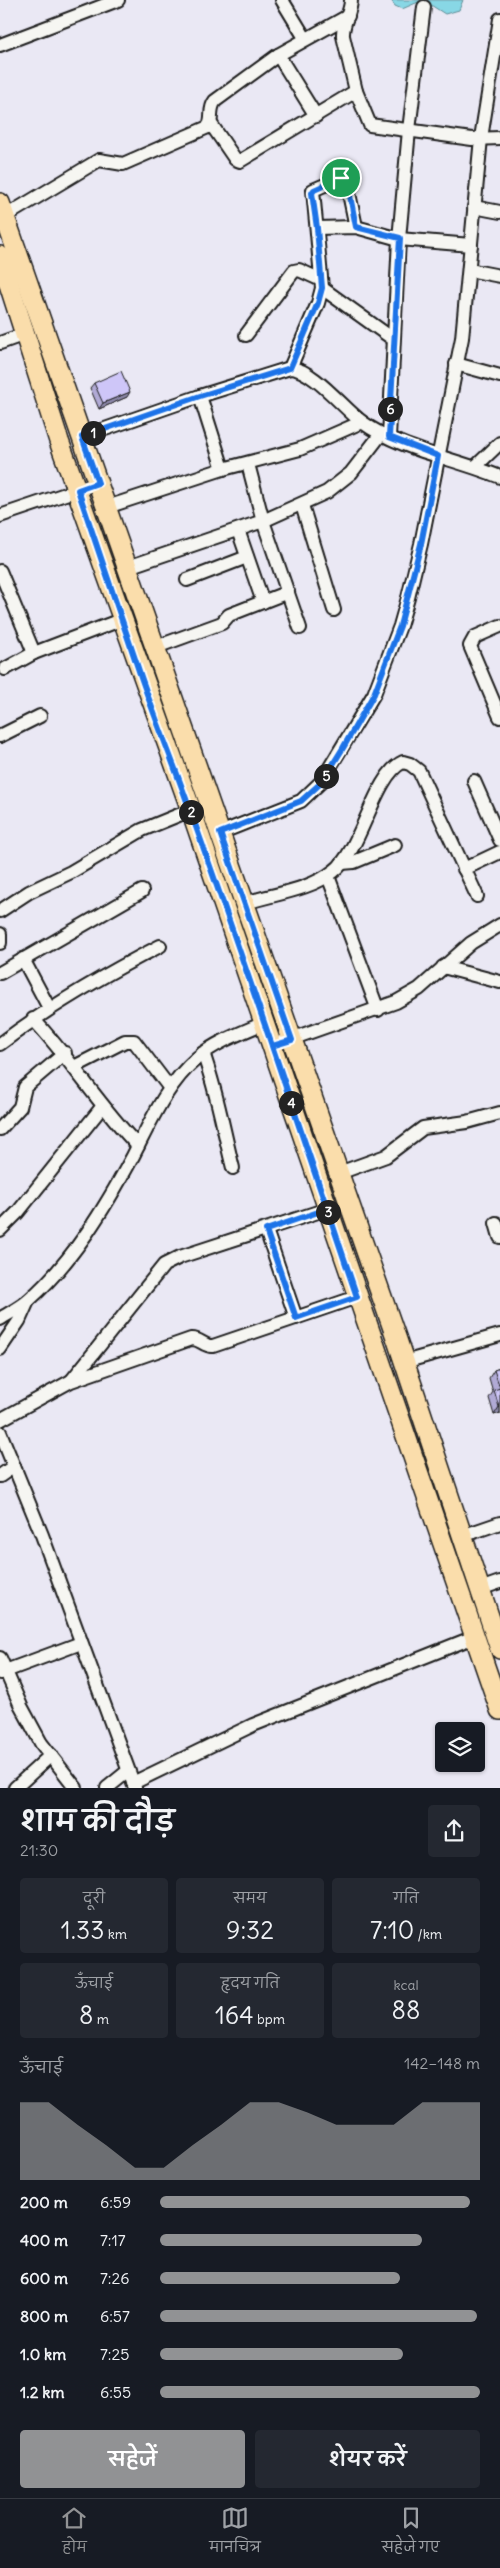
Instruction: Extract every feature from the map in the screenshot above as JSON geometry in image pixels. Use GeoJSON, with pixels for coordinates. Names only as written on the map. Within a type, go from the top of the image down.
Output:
{"type":"FeatureCollection","features":[{"type":"Feature","properties":{"kind":"main road"},"geometry":{"type":"LineString","coordinates":[[2,210],[339,1173],[500,1650]]}},
{"type":"Feature","properties":{"kind":"main road"},"geometry":{"type":"LineString","coordinates":[[0,256],[59,441],[78,490],[137,665],[190,810],[500,1710]]}},
{"type":"Feature","properties":{"kind":"main road"},"geometry":{"type":"LineString","coordinates":[[425,1495],[446,1488]]}},
{"type":"Feature","properties":{"kind":"street"},"geometry":{"type":"LineString","coordinates":[[0,45],[118,0]]}},
{"type":"Feature","properties":{"kind":"street"},"geometry":{"type":"LineString","coordinates":[[282,0],[304,38]]}},
{"type":"Feature","properties":{"kind":"street"},"geometry":{"type":"LineString","coordinates":[[351,0],[343,32],[356,91],[370,125],[472,139],[500,138]]}},
{"type":"Feature","properties":{"kind":"street"},"geometry":{"type":"LineString","coordinates":[[128,567],[238,530],[302,505],[340,483],[385,436],[409,130],[424,7]]}},
{"type":"Feature","properties":{"kind":"street"},"geometry":{"type":"LineString","coordinates":[[348,16],[304,38],[215,101],[211,108],[211,124],[234,159],[240,161],[356,91]]}},
{"type":"Feature","properties":{"kind":"street"},"geometry":{"type":"LineString","coordinates":[[220,833],[306,798],[322,782],[374,694],[400,626],[421,544],[462,338],[481,138],[500,19]]}},
{"type":"Feature","properties":{"kind":"street"},"geometry":{"type":"LineString","coordinates":[[278,55],[316,116]]}},
{"type":"Feature","properties":{"kind":"street"},"geometry":{"type":"LineString","coordinates":[[2,210],[99,160],[123,164],[207,128],[211,124]]}},
{"type":"Feature","properties":{"kind":"street"},"geometry":{"type":"LineString","coordinates":[[290,368],[318,303],[321,284],[312,191],[343,178],[347,180],[356,227]]}},
{"type":"Feature","properties":{"kind":"street"},"geometry":{"type":"LineString","coordinates":[[474,207],[500,212]]}},
{"type":"Feature","properties":{"kind":"street"},"geometry":{"type":"LineString","coordinates":[[317,228],[356,227],[400,238],[471,245]]}},
{"type":"Feature","properties":{"kind":"street"},"geometry":{"type":"LineString","coordinates":[[246,335],[294,271],[299,270],[321,284],[393,339]]}},
{"type":"Feature","properties":{"kind":"street"},"geometry":{"type":"LineString","coordinates":[[469,270],[500,276]]}},
{"type":"Feature","properties":{"kind":"street"},"geometry":{"type":"LineString","coordinates":[[0,342],[25,334]]}},
{"type":"Feature","properties":{"kind":"street"},"geometry":{"type":"LineString","coordinates":[[456,364],[500,376]]}},
{"type":"Feature","properties":{"kind":"street"},"geometry":{"type":"LineString","coordinates":[[82,437],[200,396],[290,368],[296,368],[308,375],[362,422],[385,436],[500,476]]}},
{"type":"Feature","properties":{"kind":"street"},"geometry":{"type":"LineString","coordinates":[[200,396],[223,469]]}},
{"type":"Feature","properties":{"kind":"street"},"geometry":{"type":"LineString","coordinates":[[107,507],[223,469],[300,449],[362,422]]}},
{"type":"Feature","properties":{"kind":"street"},"geometry":{"type":"LineString","coordinates":[[475,467],[500,443]]}},
{"type":"Feature","properties":{"kind":"street"},"geometry":{"type":"LineString","coordinates":[[248,464],[263,521],[300,628]]}},
{"type":"Feature","properties":{"kind":"street"},"geometry":{"type":"LineString","coordinates":[[0,516],[98,483]]}},
{"type":"Feature","properties":{"kind":"street"},"geometry":{"type":"LineString","coordinates":[[302,505],[334,610]]}},
{"type":"Feature","properties":{"kind":"street"},"geometry":{"type":"LineString","coordinates":[[238,530],[262,602]]}},
{"type":"Feature","properties":{"kind":"street"},"geometry":{"type":"LineString","coordinates":[[187,580],[247,557]]}},
{"type":"Feature","properties":{"kind":"street"},"geometry":{"type":"LineString","coordinates":[[0,571],[34,653]]}},
{"type":"Feature","properties":{"kind":"street"},"geometry":{"type":"LineString","coordinates":[[156,647],[222,624],[229,615],[288,592]]}},
{"type":"Feature","properties":{"kind":"street"},"geometry":{"type":"LineString","coordinates":[[5,669],[34,653],[123,619]]}},
{"type":"Feature","properties":{"kind":"street"},"geometry":{"type":"LineString","coordinates":[[500,626],[475,637],[470,646],[500,717]]}},
{"type":"Feature","properties":{"kind":"street"},"geometry":{"type":"LineString","coordinates":[[0,736],[40,716]]}},
{"type":"Feature","properties":{"kind":"street"},"geometry":{"type":"LineString","coordinates":[[245,903],[315,882],[328,876],[342,863],[389,773],[398,764],[407,762],[419,771],[477,896]]}},
{"type":"Feature","properties":{"kind":"street"},"geometry":{"type":"LineString","coordinates":[[474,782],[500,840]]}},
{"type":"Feature","properties":{"kind":"street"},"geometry":{"type":"LineString","coordinates":[[0,911],[29,892],[71,872],[142,830],[190,810]]}},
{"type":"Feature","properties":{"kind":"street"},"geometry":{"type":"LineString","coordinates":[[342,863],[354,862],[395,844]]}},
{"type":"Feature","properties":{"kind":"street"},"geometry":{"type":"LineString","coordinates":[[464,869],[500,852]]}},
{"type":"Feature","properties":{"kind":"street"},"geometry":{"type":"LineString","coordinates":[[328,876],[378,1010]]}},
{"type":"Feature","properties":{"kind":"street"},"geometry":{"type":"LineString","coordinates":[[0,973],[142,891]]}},
{"type":"Feature","properties":{"kind":"street"},"geometry":{"type":"LineString","coordinates":[[272,1046],[378,1010],[406,997],[471,942],[500,925]]}},
{"type":"Feature","properties":{"kind":"street"},"geometry":{"type":"LineString","coordinates":[[0,934],[0,943]]}},
{"type":"Feature","properties":{"kind":"street"},"geometry":{"type":"LineString","coordinates":[[0,1044],[49,1008],[104,975],[160,946]]}},
{"type":"Feature","properties":{"kind":"street"},"geometry":{"type":"LineString","coordinates":[[24,959],[49,1008]]}},
{"type":"Feature","properties":{"kind":"street"},"geometry":{"type":"LineString","coordinates":[[443,967],[500,982]]}},
{"type":"Feature","properties":{"kind":"street"},"geometry":{"type":"LineString","coordinates":[[33,1019],[65,1053],[102,1106],[138,1146]]}},
{"type":"Feature","properties":{"kind":"street"},"geometry":{"type":"LineString","coordinates":[[0,1319],[28,1301],[58,1271],[79,1243],[118,1183],[169,1088],[203,1053],[218,1043],[264,1023]]}},
{"type":"Feature","properties":{"kind":"street"},"geometry":{"type":"LineString","coordinates":[[74,1067],[125,1041],[134,1041],[169,1088]]}},
{"type":"Feature","properties":{"kind":"street"},"geometry":{"type":"LineString","coordinates":[[0,1129],[20,1107],[25,1087],[65,1053]]}},
{"type":"Feature","properties":{"kind":"street"},"geometry":{"type":"LineString","coordinates":[[203,1053],[215,1086],[219,1116],[234,1168]]}},
{"type":"Feature","properties":{"kind":"street"},"geometry":{"type":"LineString","coordinates":[[0,1230],[18,1212],[102,1106]]}},
{"type":"Feature","properties":{"kind":"street"},"geometry":{"type":"LineString","coordinates":[[339,1173],[386,1156],[423,1128],[486,1118],[500,1113]]}},
{"type":"Feature","properties":{"kind":"street"},"geometry":{"type":"LineString","coordinates":[[71,1381],[164,1265],[180,1257],[327,1209]]}},
{"type":"Feature","properties":{"kind":"street"},"geometry":{"type":"LineString","coordinates":[[496,1223],[500,1237]]}},
{"type":"Feature","properties":{"kind":"street"},"geometry":{"type":"LineString","coordinates":[[266,1230],[296,1318]]}},
{"type":"Feature","properties":{"kind":"street"},"geometry":{"type":"LineString","coordinates":[[0,1420],[71,1381],[191,1339],[197,1338],[207,1345],[213,1346],[357,1297]]}},
{"type":"Feature","properties":{"kind":"street"},"geometry":{"type":"LineString","coordinates":[[0,1349],[19,1321],[28,1301]]}},
{"type":"Feature","properties":{"kind":"street"},"geometry":{"type":"LineString","coordinates":[[404,1362],[500,1335]]}},
{"type":"Feature","properties":{"kind":"street"},"geometry":{"type":"LineString","coordinates":[[0,1432],[132,1781]]}},
{"type":"Feature","properties":{"kind":"street"},"geometry":{"type":"LineString","coordinates":[[0,1476],[14,1466]]}},
{"type":"Feature","properties":{"kind":"street"},"geometry":{"type":"LineString","coordinates":[[462,1536],[500,1523]]}},
{"type":"Feature","properties":{"kind":"street"},"geometry":{"type":"LineString","coordinates":[[480,1589],[500,1582]]}},
{"type":"Feature","properties":{"kind":"street"},"geometry":{"type":"LineString","coordinates":[[107,1788],[132,1781],[253,1725],[474,1637]]}},
{"type":"Feature","properties":{"kind":"street"},"geometry":{"type":"LineString","coordinates":[[3,1672],[81,1643]]}},
{"type":"Feature","properties":{"kind":"street"},"geometry":{"type":"LineString","coordinates":[[0,1658],[3,1672],[41,1743],[76,1788]]}},
{"type":"Feature","properties":{"kind":"street"},"geometry":{"type":"LineString","coordinates":[[15,1788],[51,1755]]}},
{"type":"Feature","properties":{"kind":"water"},"geometry":{"type":"Polygon","coordinates":[[[391,0],[423,0],[402,9],[395,6],[391,0]]]}},
{"type":"Feature","properties":{"kind":"water"},"geometry":{"type":"Polygon","coordinates":[[[423,0],[463,0],[459,10],[445,14],[423,0]]]}},
{"type":"Feature","properties":{"kind":"building"},"geometry":{"type":"Polygon","coordinates":[[[121,371],[130,392],[103,403],[94,383],[121,371]]]}},
{"type":"Feature","properties":{"kind":"building"},"geometry":{"type":"Polygon","coordinates":[[[500,1368],[500,1388],[494,1370],[500,1368]]]}},
{"type":"Feature","properties":{"kind":"building"},"geometry":{"type":"Polygon","coordinates":[[[500,1388],[500,1407],[499,1407],[494,1390],[500,1388]]]}},
{"type":"Feature","properties":{"kind":"route"},"geometry":{"type":"LineString","coordinates":[[341,178],[314,190],[312,193],[317,228],[321,296],[290,368],[200,396],[82,437],[98,483],[78,490],[137,665],[243,962],[272,1046],[357,1297],[296,1318],[266,1230],[327,1209],[272,1046],[292,1040],[220,833],[301,801],[311,794],[322,782],[343,748],[374,694],[400,626],[421,544],[438,456],[389,437],[400,238],[356,227],[347,180],[341,178]]}}]}
